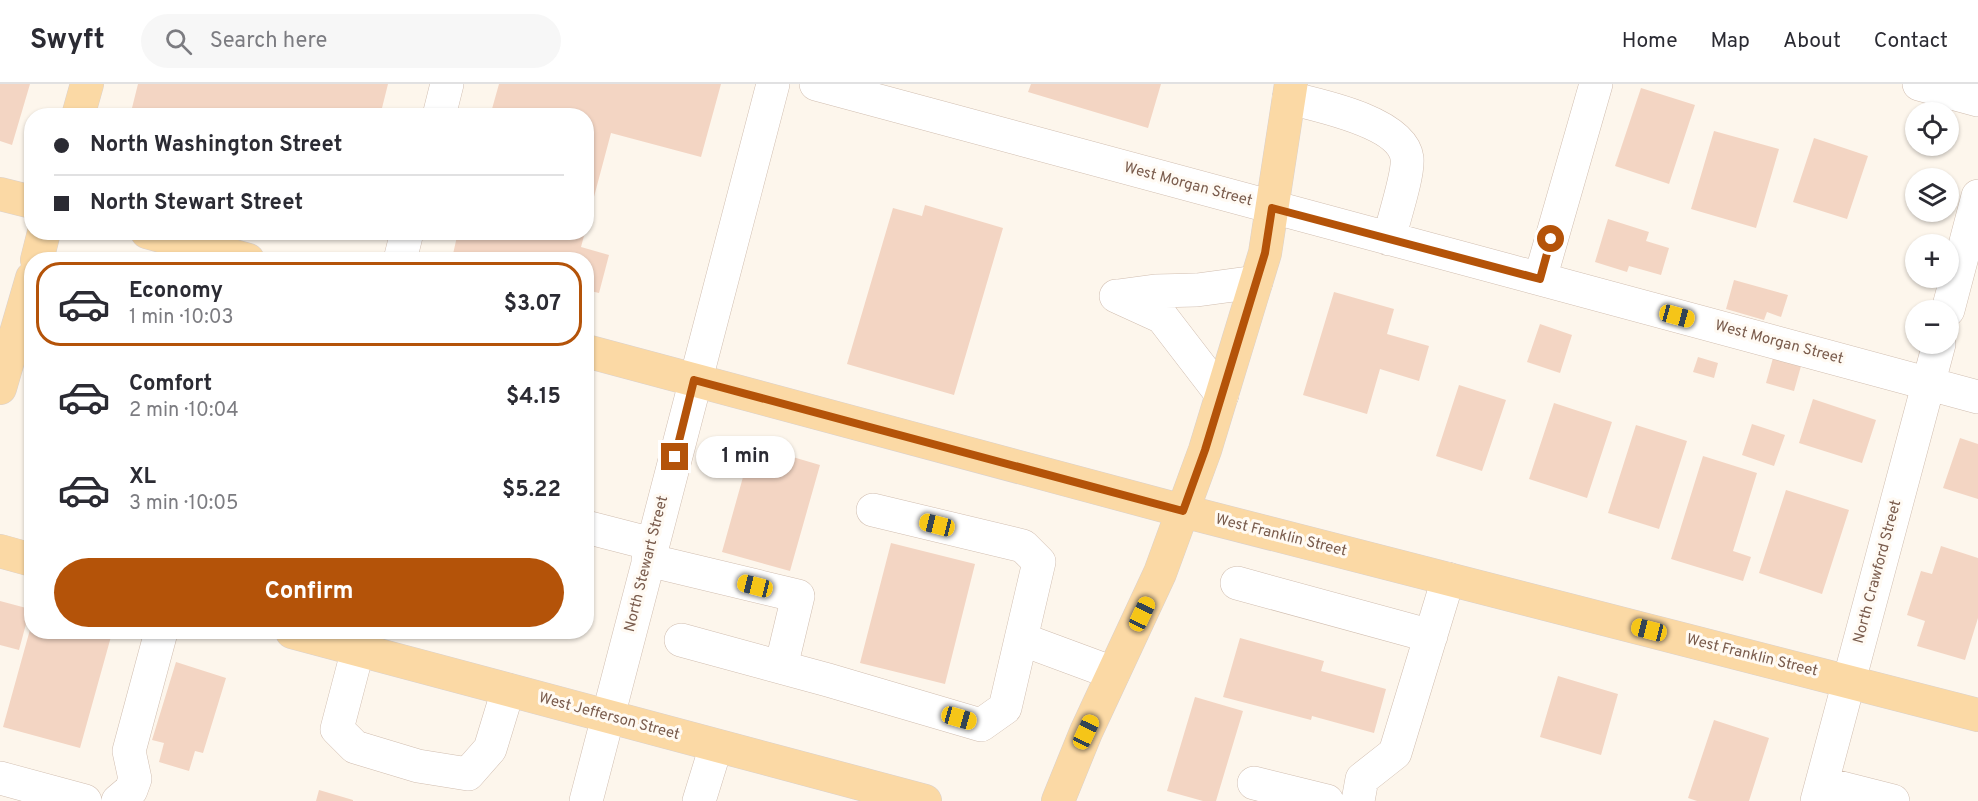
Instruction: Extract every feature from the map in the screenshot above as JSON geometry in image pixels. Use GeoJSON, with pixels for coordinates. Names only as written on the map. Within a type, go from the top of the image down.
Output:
{"type":"FeatureCollection","features":[{"type":"Feature","properties":{"kind":"main road"},"geometry":{"type":"LineString","coordinates":[[80,108],[87,84]]}},
{"type":"Feature","properties":{"kind":"main road"},"geometry":{"type":"LineString","coordinates":[[1058,801],[1086,732],[1160,573],[1222,395],[1265,253],[1290,91]]}},
{"type":"Feature","properties":{"kind":"main road"},"geometry":{"type":"LineString","coordinates":[[0,194],[24,199]]}},
{"type":"Feature","properties":{"kind":"main road"},"geometry":{"type":"LineString","coordinates":[[176,240],[219,252]]}},
{"type":"Feature","properties":{"kind":"main road"},"geometry":{"type":"LineString","coordinates":[[0,388],[24,306]]}},
{"type":"Feature","properties":{"kind":"main road","name":"West Franklin Street"},"geometry":{"type":"LineString","coordinates":[[594,353],[1183,511],[1978,715]]}},
{"type":"Feature","properties":{"kind":"main road"},"geometry":{"type":"LineString","coordinates":[[0,551],[24,558]]}},
{"type":"Feature","properties":{"kind":"main road","name":"West Jefferson Street"},"geometry":{"type":"LineString","coordinates":[[322,639],[925,801]]}},
{"type":"Feature","properties":{"kind":"street"},"geometry":{"type":"LineString","coordinates":[[441,108],[447,84]]}},
{"type":"Feature","properties":{"kind":"street","name":"North Stewart Street"},"geometry":{"type":"LineString","coordinates":[[585,801],[773,84]]}},
{"type":"Feature","properties":{"kind":"street","name":"West Morgan Street"},"geometry":{"type":"LineString","coordinates":[[816,84],[1978,397]]}},
{"type":"Feature","properties":{"kind":"street"},"geometry":{"type":"LineString","coordinates":[[1540,279],[1596,84]]}},
{"type":"Feature","properties":{"kind":"street"},"geometry":{"type":"LineString","coordinates":[[1919,84],[1978,100]]}},
{"type":"Feature","properties":{"kind":"street"},"geometry":{"type":"LineString","coordinates":[[1290,91],[1360,117],[1387,133],[1403,147],[1407,159],[1405,174],[1389,239]]}},
{"type":"Feature","properties":{"kind":"street"},"geometry":{"type":"LineString","coordinates":[[1951,300],[1978,196]]}},
{"type":"Feature","properties":{"kind":"street"},"geometry":{"type":"LineString","coordinates":[[1222,395],[1162,317],[1116,296],[1155,291],[1197,290],[1256,282]]}},
{"type":"Feature","properties":{"kind":"street","name":"North Crawford Street"},"geometry":{"type":"LineString","coordinates":[[1819,792],[1936,354]]}},
{"type":"Feature","properties":{"kind":"street"},"geometry":{"type":"LineString","coordinates":[[681,640],[981,725],[1005,708],[1039,562],[1023,546],[873,510]]}},
{"type":"Feature","properties":{"kind":"street"},"geometry":{"type":"LineString","coordinates":[[594,530],[650,552],[798,596],[781,667]]}},
{"type":"Feature","properties":{"kind":"street"},"geometry":{"type":"LineString","coordinates":[[1358,801],[1362,779],[1395,753],[1448,579]]}},
{"type":"Feature","properties":{"kind":"street"},"geometry":{"type":"LineString","coordinates":[[1237,583],[1431,636]]}},
{"type":"Feature","properties":{"kind":"street"},"geometry":{"type":"LineString","coordinates":[[118,801],[130,790],[135,779],[129,751],[159,639]]}},
{"type":"Feature","properties":{"kind":"street"},"geometry":{"type":"LineString","coordinates":[[1021,639],[1113,674]]}},
{"type":"Feature","properties":{"kind":"street"},"geometry":{"type":"LineString","coordinates":[[358,649],[337,729],[355,747],[418,766],[468,774],[490,749],[508,690]]}},
{"type":"Feature","properties":{"kind":"street"},"geometry":{"type":"LineString","coordinates":[[699,801],[716,746]]}},
{"type":"Feature","properties":{"kind":"street"},"geometry":{"type":"LineString","coordinates":[[0,778],[84,801]]}},
{"type":"Feature","properties":{"kind":"street"},"geometry":{"type":"LineString","coordinates":[[1254,783],[1327,801]]}},
{"type":"Feature","properties":{"kind":"street"},"geometry":{"type":"LineString","coordinates":[[1819,792],[1893,801]]}},
{"type":"Feature","properties":{"kind":"building"},"geometry":{"type":"Polygon","coordinates":[[[0,84],[30,84],[12,145],[0,141],[0,84]]]}},
{"type":"Feature","properties":{"kind":"building"},"geometry":{"type":"Polygon","coordinates":[[[138,84],[388,84],[382,108],[132,108],[138,84]]]}},
{"type":"Feature","properties":{"kind":"building"},"geometry":{"type":"Polygon","coordinates":[[[499,84],[721,84],[701,157],[611,133],[594,197],[594,108],[492,108],[499,84]]]}},
{"type":"Feature","properties":{"kind":"building"},"geometry":{"type":"Polygon","coordinates":[[[1031,84],[1161,84],[1148,128],[1028,92],[1031,84]]]}},
{"type":"Feature","properties":{"kind":"building"},"geometry":{"type":"Polygon","coordinates":[[[1641,88],[1695,105],[1669,184],[1615,166],[1641,88]]]}},
{"type":"Feature","properties":{"kind":"building"},"geometry":{"type":"Polygon","coordinates":[[[1714,131],[1779,149],[1756,228],[1691,209],[1714,131]]]}},
{"type":"Feature","properties":{"kind":"building"},"geometry":{"type":"Polygon","coordinates":[[[1814,138],[1868,156],[1847,219],[1793,202],[1814,138]]]}},
{"type":"Feature","properties":{"kind":"building"},"geometry":{"type":"Polygon","coordinates":[[[925,205],[1003,228],[954,395],[847,364],[893,208],[922,216],[925,205]]]}},
{"type":"Feature","properties":{"kind":"building"},"geometry":{"type":"Polygon","coordinates":[[[1608,219],[1649,232],[1646,241],[1669,248],[1661,275],[1629,266],[1627,272],[1595,262],[1608,219]]]}},
{"type":"Feature","properties":{"kind":"building"},"geometry":{"type":"Polygon","coordinates":[[[456,240],[583,240],[581,247],[609,255],[599,293],[594,292],[594,252],[453,252],[456,240]]]}},
{"type":"Feature","properties":{"kind":"building"},"geometry":{"type":"Polygon","coordinates":[[[1734,280],[1788,295],[1781,317],[1767,312],[1764,320],[1726,309],[1734,280]]]}},
{"type":"Feature","properties":{"kind":"building"},"geometry":{"type":"Polygon","coordinates":[[[1334,292],[1394,309],[1387,334],[1429,346],[1419,381],[1380,369],[1367,414],[1303,395],[1334,292]]]}},
{"type":"Feature","properties":{"kind":"building"},"geometry":{"type":"Polygon","coordinates":[[[1540,324],[1572,335],[1560,373],[1527,362],[1540,324]]]}},
{"type":"Feature","properties":{"kind":"building"},"geometry":{"type":"Polygon","coordinates":[[[1698,357],[1718,363],[1714,378],[1693,372],[1698,357]]]}},
{"type":"Feature","properties":{"kind":"building"},"geometry":{"type":"Polygon","coordinates":[[[1773,358],[1801,366],[1794,391],[1766,383],[1773,358]]]}},
{"type":"Feature","properties":{"kind":"building"},"geometry":{"type":"Polygon","coordinates":[[[1459,385],[1506,400],[1482,471],[1436,456],[1459,385]]]}},
{"type":"Feature","properties":{"kind":"building"},"geometry":{"type":"Polygon","coordinates":[[[1813,399],[1876,420],[1862,463],[1799,443],[1813,399]]]}},
{"type":"Feature","properties":{"kind":"building"},"geometry":{"type":"Polygon","coordinates":[[[1554,403],[1612,422],[1587,498],[1529,479],[1554,403]]]}},
{"type":"Feature","properties":{"kind":"building"},"geometry":{"type":"Polygon","coordinates":[[[1752,424],[1785,435],[1774,466],[1742,455],[1752,424]]]}},
{"type":"Feature","properties":{"kind":"building"},"geometry":{"type":"Polygon","coordinates":[[[1636,425],[1687,441],[1659,529],[1608,513],[1636,425]]]}},
{"type":"Feature","properties":{"kind":"building"},"geometry":{"type":"Polygon","coordinates":[[[1960,438],[1978,444],[1978,499],[1943,488],[1960,438]]]}},
{"type":"Feature","properties":{"kind":"building"},"geometry":{"type":"Polygon","coordinates":[[[752,445],[820,465],[790,571],[722,552],[752,445]]]}},
{"type":"Feature","properties":{"kind":"building"},"geometry":{"type":"Polygon","coordinates":[[[1703,456],[1757,473],[1733,551],[1751,557],[1743,581],[1671,559],[1703,456]]]}},
{"type":"Feature","properties":{"kind":"building"},"geometry":{"type":"Polygon","coordinates":[[[1786,490],[1849,510],[1822,594],[1759,573],[1786,490]]]}},
{"type":"Feature","properties":{"kind":"building"},"geometry":{"type":"Polygon","coordinates":[[[891,543],[975,564],[945,684],[860,663],[891,543]]]}},
{"type":"Feature","properties":{"kind":"building"},"geometry":{"type":"Polygon","coordinates":[[[1941,546],[1978,558],[1978,618],[1965,660],[1917,646],[1925,621],[1907,615],[1921,571],[1932,574],[1941,546]]]}},
{"type":"Feature","properties":{"kind":"building"},"geometry":{"type":"Polygon","coordinates":[[[0,601],[24,607],[24,631],[19,650],[0,645],[0,601]]]}},
{"type":"Feature","properties":{"kind":"building"},"geometry":{"type":"Polygon","coordinates":[[[1240,638],[1324,661],[1321,671],[1386,689],[1374,733],[1312,716],[1311,720],[1223,697],[1240,638]]]}},
{"type":"Feature","properties":{"kind":"building"},"geometry":{"type":"Polygon","coordinates":[[[27,639],[110,639],[80,748],[3,727],[27,639]]]}},
{"type":"Feature","properties":{"kind":"building"},"geometry":{"type":"Polygon","coordinates":[[[176,662],[226,678],[203,753],[195,751],[189,771],[159,762],[164,743],[152,740],[176,662]]]}},
{"type":"Feature","properties":{"kind":"building"},"geometry":{"type":"Polygon","coordinates":[[[1558,676],[1618,694],[1601,755],[1540,737],[1558,676]]]}},
{"type":"Feature","properties":{"kind":"building"},"geometry":{"type":"Polygon","coordinates":[[[1195,697],[1243,711],[1216,801],[1203,801],[1167,791],[1195,697]]]}},
{"type":"Feature","properties":{"kind":"building"},"geometry":{"type":"Polygon","coordinates":[[[1714,720],[1769,738],[1749,801],[1697,801],[1688,798],[1714,720]]]}},
{"type":"Feature","properties":{"kind":"building"},"geometry":{"type":"Polygon","coordinates":[[[319,790],[353,800],[353,801],[316,801],[319,790]]]}},
{"type":"Feature","properties":{"kind":"route"},"geometry":{"type":"LineString","coordinates":[[675,457],[694,380],[1183,511],[1205,450],[1265,253],[1272,208],[1540,279],[1551,239]]}}]}
